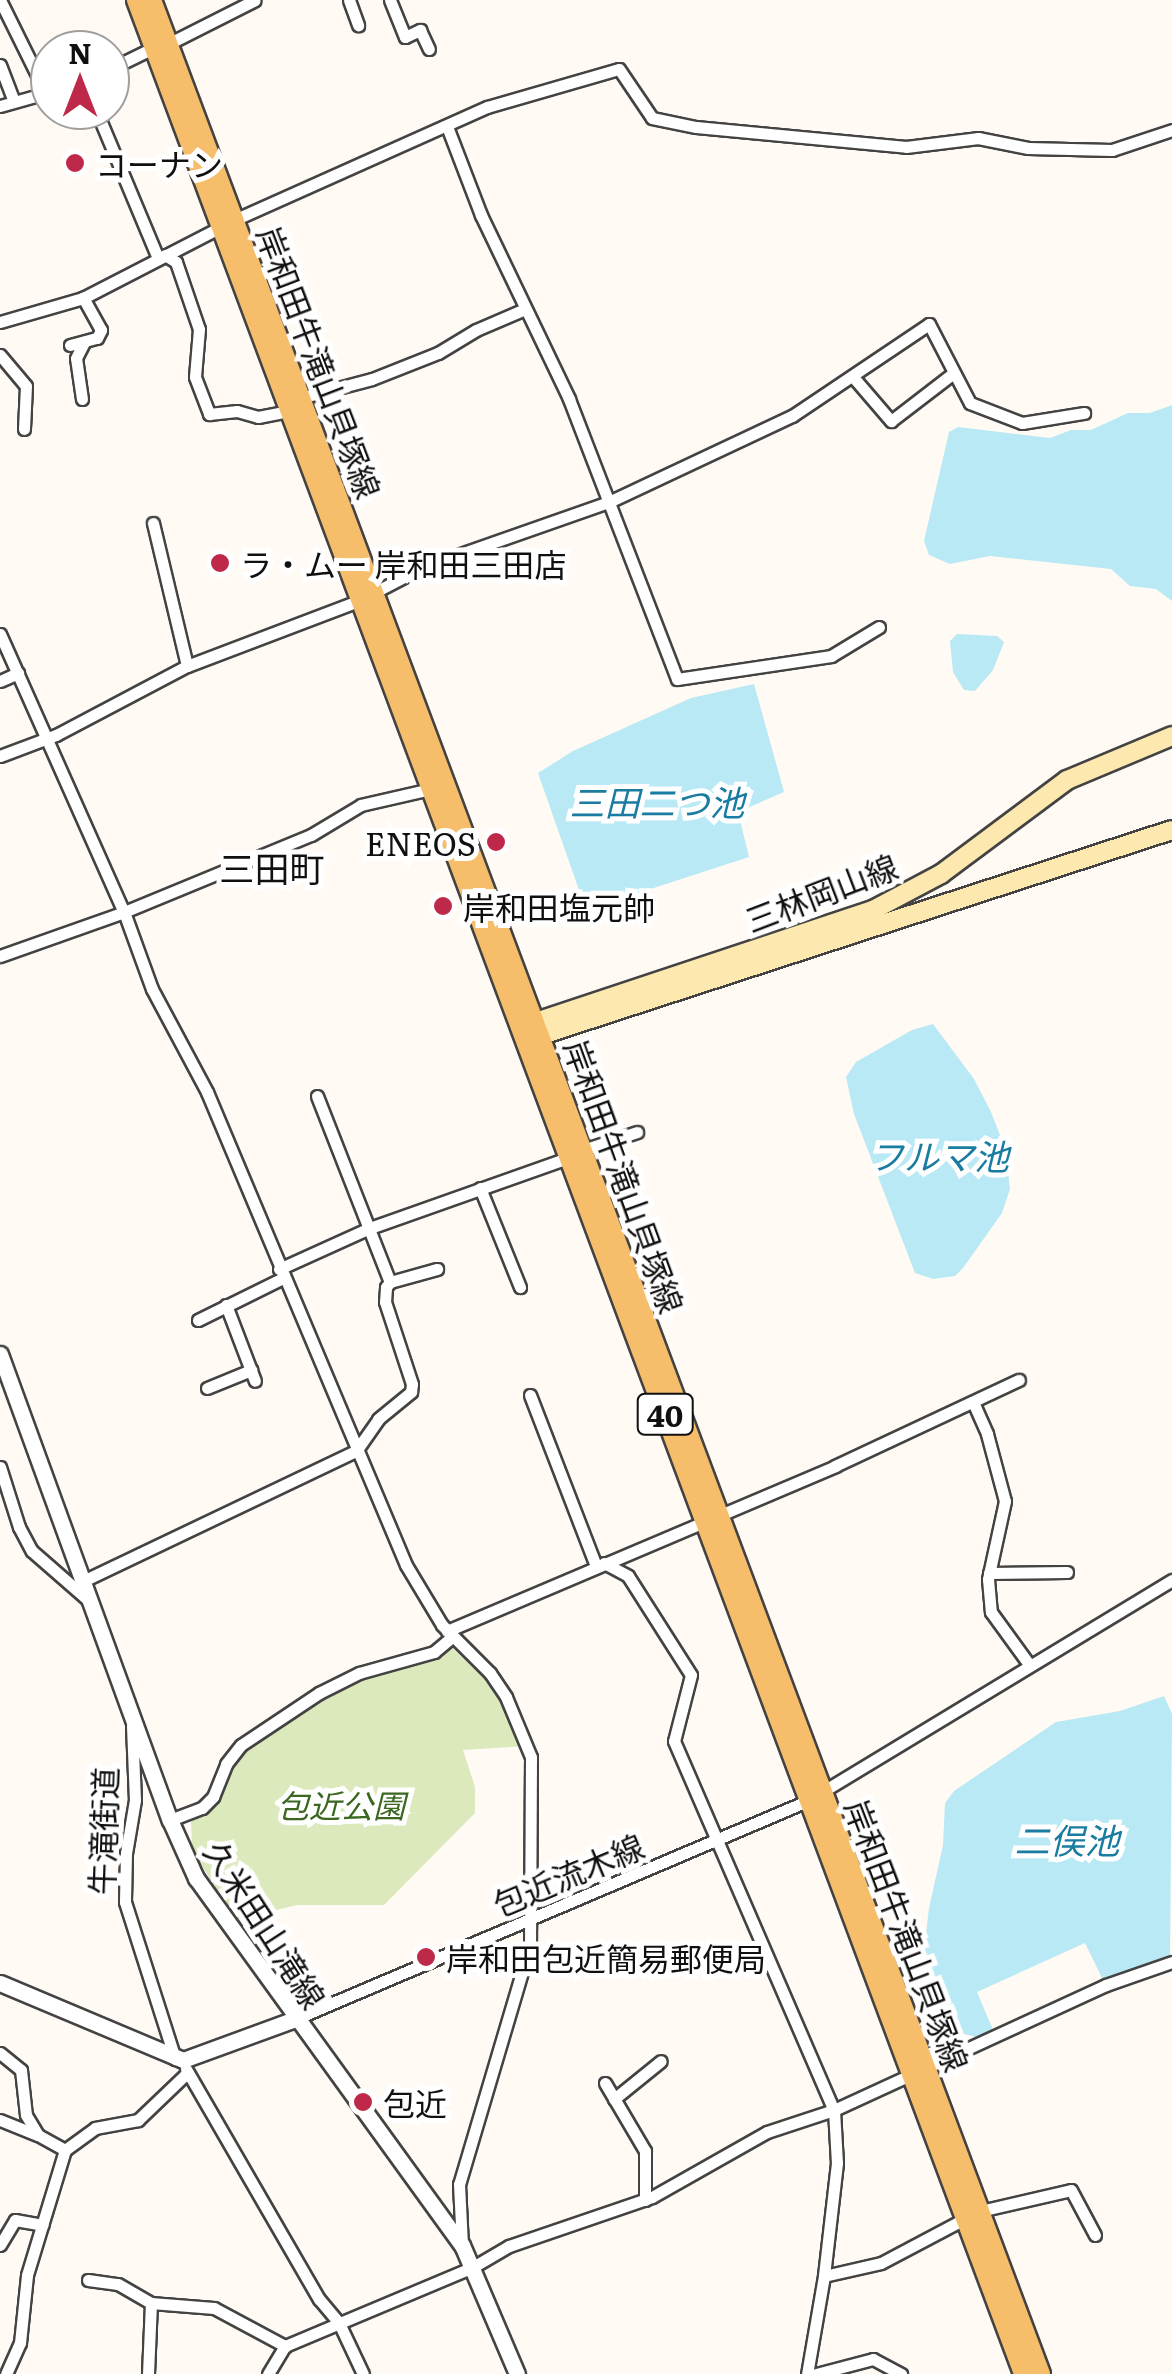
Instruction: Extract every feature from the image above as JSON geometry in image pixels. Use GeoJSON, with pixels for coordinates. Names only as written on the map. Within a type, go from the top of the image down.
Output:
{"type":"FeatureCollection","features":[{"type":"Feature","properties":{"kind":"main road","name":"岸和田牛滝山貝塚線"},"geometry":{"type":"LineString","coordinates":[[136,0],[161,46],[294,404],[358,600],[530,1031]]}},
{"type":"Feature","properties":{"kind":"main road","name":"岸和田牛滝山貝塚線"},"geometry":{"type":"LineString","coordinates":[[152,0],[161,46]]}},
{"type":"Feature","properties":{"kind":"main road","name":"岸和田牛滝山貝塚線"},"geometry":{"type":"LineString","coordinates":[[294,404],[375,590],[575,1154],[973,2214],[1041,2374]]}},
{"type":"Feature","properties":{"kind":"main road","name":"三林岡山線"},"geometry":{"type":"LineString","coordinates":[[530,1031],[873,910],[941,874],[1067,780],[1172,736]]}},
{"type":"Feature","properties":{"kind":"main road","name":"三林岡山線"},"geometry":{"type":"LineString","coordinates":[[530,1031],[1172,830]]}},
{"type":"Feature","properties":{"kind":"main road","name":"岸和田牛滝山貝塚線"},"geometry":{"type":"LineString","coordinates":[[973,2214],[1023,2374]]}},
{"type":"Feature","properties":{"kind":"street"},"geometry":{"type":"LineString","coordinates":[[0,0],[4,18],[30,62]]}},
{"type":"Feature","properties":{"kind":"street"},"geometry":{"type":"LineString","coordinates":[[130,59],[256,0]]}},
{"type":"Feature","properties":{"kind":"street"},"geometry":{"type":"LineString","coordinates":[[349,0],[358,25]]}},
{"type":"Feature","properties":{"kind":"street"},"geometry":{"type":"LineString","coordinates":[[390,0],[405,37],[420,30],[429,49]]}},
{"type":"Feature","properties":{"kind":"street"},"geometry":{"type":"LineString","coordinates":[[0,64],[14,101]]}},
{"type":"Feature","properties":{"kind":"street"},"geometry":{"type":"LineString","coordinates":[[0,322],[82,298],[226,223],[488,108],[619,69],[652,118],[696,128],[906,147],[978,138],[1028,148],[1112,150],[1172,130]]}},
{"type":"Feature","properties":{"kind":"street"},"geometry":{"type":"LineString","coordinates":[[0,106],[30,97]]}},
{"type":"Feature","properties":{"kind":"street"},"geometry":{"type":"LineString","coordinates":[[448,128],[610,502],[677,679],[832,656],[879,627]]}},
{"type":"Feature","properties":{"kind":"street"},"geometry":{"type":"LineString","coordinates":[[105,130],[162,257],[176,262],[199,329],[195,377],[209,414],[238,411],[258,416],[438,354],[476,330],[525,309]]}},
{"type":"Feature","properties":{"kind":"street"},"geometry":{"type":"LineString","coordinates":[[70,345],[97,338],[100,330],[82,298]]}},
{"type":"Feature","properties":{"kind":"street"},"geometry":{"type":"LineString","coordinates":[[0,756],[46,738],[187,666],[358,600],[422,567],[610,502],[792,416],[854,378],[929,324],[970,403],[1022,423],[1084,413]]}},
{"type":"Feature","properties":{"kind":"street"},"geometry":{"type":"LineString","coordinates":[[82,399],[76,358],[84,342]]}},
{"type":"Feature","properties":{"kind":"street"},"geometry":{"type":"LineString","coordinates":[[0,354],[26,386],[24,429]]}},
{"type":"Feature","properties":{"kind":"street"},"geometry":{"type":"LineString","coordinates":[[854,378],[891,421],[952,374]]}},
{"type":"Feature","properties":{"kind":"street"},"geometry":{"type":"LineString","coordinates":[[151,532],[164,600],[187,666]]}},
{"type":"Feature","properties":{"kind":"street"},"geometry":{"type":"LineString","coordinates":[[0,634],[124,912],[152,989],[196,1068],[414,1580],[450,1634],[490,1673],[506,1698],[531,1757],[532,1920],[522,1975],[459,2184],[462,2245]]}},
{"type":"Feature","properties":{"kind":"street"},"geometry":{"type":"LineString","coordinates":[[0,681],[18,673]]}},
{"type":"Feature","properties":{"kind":"street"},"geometry":{"type":"LineString","coordinates":[[0,956],[124,912],[311,835],[362,805],[431,788]]}},
{"type":"Feature","properties":{"kind":"street"},"geometry":{"type":"LineString","coordinates":[[82,1581],[356,1451],[378,1419],[411,1392],[385,1302],[390,1282],[317,1096]]}},
{"type":"Feature","properties":{"kind":"street"},"geometry":{"type":"LineString","coordinates":[[198,1320],[367,1228],[637,1132]]}},
{"type":"Feature","properties":{"kind":"street"},"geometry":{"type":"LineString","coordinates":[[480,1188],[520,1287]]}},
{"type":"Feature","properties":{"kind":"street"},"geometry":{"type":"LineString","coordinates":[[390,1282],[437,1269]]}},
{"type":"Feature","properties":{"kind":"street"},"geometry":{"type":"LineString","coordinates":[[207,1388],[253,1375],[226,1306]]}},
{"type":"Feature","properties":{"kind":"street","name":"久米田山滝線"},"geometry":{"type":"LineString","coordinates":[[0,1354],[170,1820],[196,1878],[462,2245],[518,2374]]}},
{"type":"Feature","properties":{"kind":"street"},"geometry":{"type":"LineString","coordinates":[[170,1820],[202,1808],[213,1796],[226,1764],[241,1745],[318,1693],[359,1673],[434,1652],[450,1634],[1019,1380]]}},
{"type":"Feature","properties":{"kind":"street"},"geometry":{"type":"LineString","coordinates":[[530,1395],[600,1565],[628,1576],[691,1675],[674,1741],[834,2110],[838,2133],[824,2276],[807,2374]]}},
{"type":"Feature","properties":{"kind":"street"},"geometry":{"type":"LineString","coordinates":[[972,1402],[987,1434],[1004,1501],[989,1573],[991,1612],[1028,1663]]}},
{"type":"Feature","properties":{"kind":"street"},"geometry":{"type":"LineString","coordinates":[[0,1467],[19,1527],[32,1550],[90,1602]]}},
{"type":"Feature","properties":{"kind":"street"},"geometry":{"type":"LineString","coordinates":[[989,1573],[1067,1572]]}},
{"type":"Feature","properties":{"kind":"street","name":"包近流木線"},"geometry":{"type":"LineString","coordinates":[[182,2064],[296,2020],[815,1796],[1028,1663],[1172,1580]]}},
{"type":"Feature","properties":{"kind":"street","name":"牛滝街道"},"geometry":{"type":"LineString","coordinates":[[133,1717],[135,1800],[126,1853],[125,1902],[182,2064],[319,2299],[339,2323],[362,2374]]}},
{"type":"Feature","properties":{"kind":"street"},"geometry":{"type":"LineString","coordinates":[[268,2374],[284,2346],[473,2267],[508,2246],[645,2200],[766,2132],[834,2110],[1106,1985],[1172,1962]]}},
{"type":"Feature","properties":{"kind":"street"},"geometry":{"type":"LineString","coordinates":[[0,1983],[182,2064],[138,2120],[95,2128],[64,2150],[26,2275],[20,2343],[6,2374]]}},
{"type":"Feature","properties":{"kind":"street"},"geometry":{"type":"LineString","coordinates":[[0,2053],[21,2070],[26,2115],[38,2136]]}},
{"type":"Feature","properties":{"kind":"street"},"geometry":{"type":"LineString","coordinates":[[614,2099],[661,2061]]}},
{"type":"Feature","properties":{"kind":"street"},"geometry":{"type":"LineString","coordinates":[[605,2083],[644,2150],[645,2200]]}},
{"type":"Feature","properties":{"kind":"street"},"geometry":{"type":"LineString","coordinates":[[0,2120],[64,2150]]}},
{"type":"Feature","properties":{"kind":"street"},"geometry":{"type":"LineString","coordinates":[[824,2276],[881,2263],[973,2214],[1070,2190],[1095,2235]]}},
{"type":"Feature","properties":{"kind":"street"},"geometry":{"type":"LineString","coordinates":[[0,2245],[15,2220],[43,2225]]}},
{"type":"Feature","properties":{"kind":"street"},"geometry":{"type":"LineString","coordinates":[[88,2280],[118,2284],[151,2303],[214,2308],[284,2346]]}},
{"type":"Feature","properties":{"kind":"street"},"geometry":{"type":"LineString","coordinates":[[148,2374],[151,2303]]}},
{"type":"Feature","properties":{"kind":"street"},"geometry":{"type":"LineString","coordinates":[[816,2374],[873,2359],[901,2374]]}},
{"type":"Feature","properties":{"kind":"green space","name":"包近公園"},"geometry":{"type":"Polygon","coordinates":[[[451,1647],[498,1692],[525,1746],[463,1750],[475,1787],[475,1813],[384,1905],[297,1905],[236,1920],[192,1850],[191,1819],[205,1812],[241,1751],[349,1683],[371,1673],[424,1662],[451,1647]]]}},
{"type":"Feature","properties":{"kind":"water"},"geometry":{"type":"Polygon","coordinates":[[[1172,405],[1172,601],[1156,589],[1130,586],[1111,569],[990,556],[950,564],[929,555],[924,541],[949,432],[958,427],[1050,438],[1071,430],[1091,430],[1128,413],[1150,413],[1172,405]]]}},
{"type":"Feature","properties":{"kind":"water"},"geometry":{"type":"Polygon","coordinates":[[[957,634],[997,636],[1004,642],[993,670],[975,691],[964,690],[953,672],[950,641],[957,634]]]}},
{"type":"Feature","properties":{"kind":"water","name":"三田二つ池"},"geometry":{"type":"Polygon","coordinates":[[[754,684],[784,792],[738,812],[749,857],[586,910],[538,773],[573,751],[691,698],[754,684]]]}},
{"type":"Feature","properties":{"kind":"water","name":"フルマ池"},"geometry":{"type":"Polygon","coordinates":[[[933,1024],[974,1079],[991,1112],[1005,1148],[1010,1189],[1002,1213],[963,1268],[955,1276],[933,1279],[915,1273],[854,1114],[846,1077],[856,1062],[912,1030],[933,1024]]]}},
{"type":"Feature","properties":{"kind":"water","name":"二俣池"},"geometry":{"type":"Polygon","coordinates":[[[1164,1696],[1172,1714],[1170,1956],[1103,1980],[1085,1943],[977,1992],[993,2030],[976,2037],[964,2034],[951,2039],[922,1967],[929,1908],[943,1845],[945,1803],[954,1791],[1056,1722],[1120,1711],[1164,1696]]]}},
{"type":"Feature","properties":{"kind":"place","name":"コーナン"},"geometry":{"type":"Point","coordinates":[75,163]}},
{"type":"Feature","properties":{"kind":"place","name":"ラ・ムー 岸和田三田店"},"geometry":{"type":"Point","coordinates":[220,563]}},
{"type":"Feature","properties":{"kind":"place","name":"ENEOS"},"geometry":{"type":"Point","coordinates":[496,842]}},
{"type":"Feature","properties":{"kind":"place","name":"岸和田塩元帥"},"geometry":{"type":"Point","coordinates":[443,906]}},
{"type":"Feature","properties":{"kind":"place","name":"岸和田包近簡易郵便局"},"geometry":{"type":"Point","coordinates":[426,1957]}},
{"type":"Feature","properties":{"kind":"place","name":"包近"},"geometry":{"type":"Point","coordinates":[363,2102]}},
{"type":"Feature","properties":{"kind":"district","name":"三田町"},"geometry":{"type":"Point","coordinates":[272,867]}}]}
